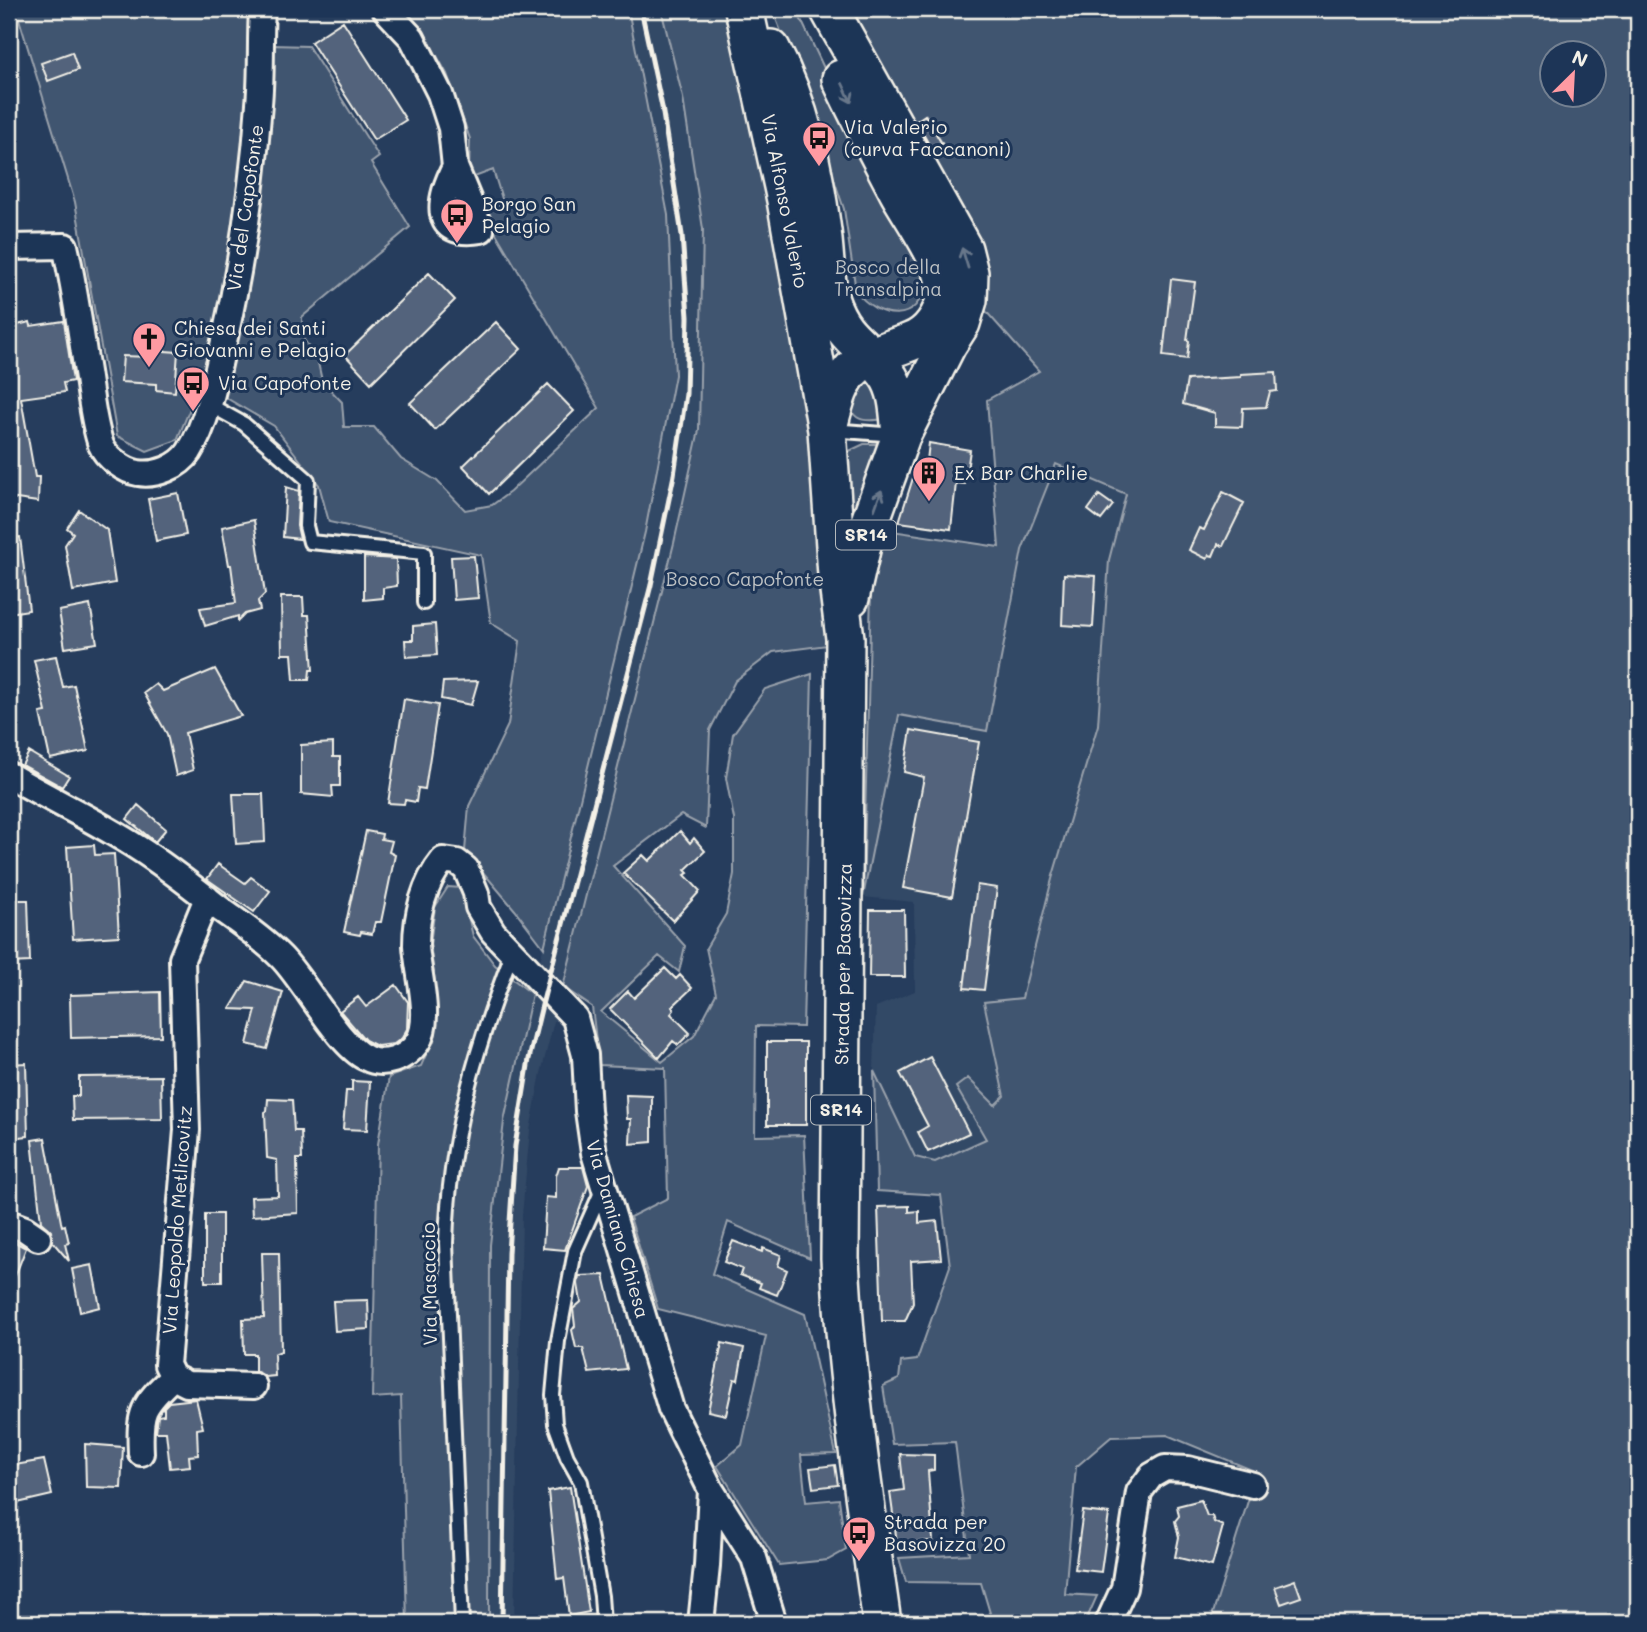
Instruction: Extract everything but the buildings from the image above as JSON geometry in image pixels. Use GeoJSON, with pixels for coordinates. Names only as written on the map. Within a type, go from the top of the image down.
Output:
{"type":"FeatureCollection","features":[{"type":"Feature","properties":{"kind":"main road","name":"Via Alfonso Valerio"},"geometry":{"type":"LineString","coordinates":[[744,9],[786,200],[805,307],[829,339],[847,352],[872,358]]}},
{"type":"Feature","properties":{"kind":"main road","name":"Via Alfonso Valerio"},"geometry":{"type":"LineString","coordinates":[[749,9],[782,69],[803,130],[822,231],[826,283],[836,319],[852,340],[872,358]]}},
{"type":"Feature","properties":{"kind":"main road"},"geometry":{"type":"LineString","coordinates":[[807,9],[858,116],[943,275],[946,293],[943,330]]}},
{"type":"Feature","properties":{"kind":"main road"},"geometry":{"type":"LineString","coordinates":[[822,231],[835,284],[848,309],[859,321],[886,331],[943,330],[961,323],[968,300],[969,273],[963,249],[829,9]]}},
{"type":"Feature","properties":{"kind":"main road","name":"Strada per Basovizza"},"geometry":{"type":"LineString","coordinates":[[805,307],[827,430],[837,575],[845,638]]}},
{"type":"Feature","properties":{"kind":"main road"},"geometry":{"type":"LineString","coordinates":[[872,358],[924,335],[933,326],[943,330]]}},
{"type":"Feature","properties":{"kind":"main road","name":"Strada per Basovizza"},"geometry":{"type":"LineString","coordinates":[[882,1623],[852,1416],[840,1258],[845,638],[853,580],[863,541],[943,330]]}},
{"type":"Feature","properties":{"kind":"main road","name":"Strada per Basovizza"},"geometry":{"type":"LineString","coordinates":[[827,430],[846,378],[856,366],[872,358],[888,374],[897,397],[901,436]]}},
{"type":"Feature","properties":{"kind":"street","name":"Via del Capofonte"},"geometry":{"type":"LineString","coordinates":[[9,247],[65,246],[76,292],[94,417],[102,447],[120,466],[138,473],[157,472],[176,466],[189,452],[208,404],[230,317],[244,232],[259,105],[262,9]]}},
{"type":"Feature","properties":{"kind":"street"},"geometry":{"type":"LineString","coordinates":[[385,9],[412,38],[440,94],[451,128],[455,167]]}},
{"type":"Feature","properties":{"kind":"street","name":"Via Damiano Chiesa"},"geometry":{"type":"LineString","coordinates":[[9,775],[137,848],[207,898],[282,958],[331,1022],[364,1058],[384,1063],[402,1057],[417,1044],[425,1027],[416,942],[426,887],[443,860],[457,862],[466,869],[476,893],[478,907],[493,932],[575,1018],[585,1055],[588,1111],[594,1153],[671,1409],[711,1490],[754,1558],[774,1623]]}},
{"type":"Feature","properties":{"kind":"street","name":"Via Leopoldo Metlicovitz"},"geometry":{"type":"LineString","coordinates":[[173,1377],[167,1366],[187,1130],[182,958],[207,898]]}},
{"type":"Feature","properties":{"kind":"street"},"geometry":{"type":"LineString","coordinates":[[9,1223],[38,1238]]}},
{"type":"Feature","properties":{"kind":"street"},"geometry":{"type":"LineString","coordinates":[[141,1453],[140,1423],[145,1408],[173,1377],[187,1384],[254,1386]]}},
{"type":"Feature","properties":{"kind":"street"},"geometry":{"type":"LineString","coordinates":[[1108,1623],[1124,1588],[1139,1492],[1151,1476],[1165,1468],[1188,1469],[1253,1485]]}},
{"type":"Feature","properties":{"kind":"street"},"geometry":{"type":"LineString","coordinates":[[701,1623],[711,1490]]}},
{"type":"Feature","properties":{"kind":"lane"},"geometry":{"type":"LineString","coordinates":[[208,404],[244,424],[308,480],[306,526],[310,542],[424,553],[424,603]]}},
{"type":"Feature","properties":{"kind":"lane"},"geometry":{"type":"LineString","coordinates":[[827,430],[901,436]]}},
{"type":"Feature","properties":{"kind":"lane","name":"Via Masaccio"},"geometry":{"type":"LineString","coordinates":[[462,1623],[447,1202],[467,1088],[489,1015],[512,953]]}},
{"type":"Feature","properties":{"kind":"lane"},"geometry":{"type":"LineString","coordinates":[[603,1623],[601,1596],[581,1482],[567,1457],[555,1424],[553,1395],[558,1341],[575,1251],[604,1186]]}},
{"type":"Feature","properties":{"kind":"shaded area"},"geometry":{"type":"Polygon","coordinates":[[[628,9],[661,9],[683,98],[703,229],[699,430],[674,543],[541,1073],[530,1130],[522,1215],[514,1623],[489,1623],[490,1245],[504,1121],[532,994],[645,532],[675,375],[638,58],[628,9]]]}},
{"type":"Feature","properties":{"kind":"shaded area"},"geometry":{"type":"Polygon","coordinates":[[[1056,464],[1126,494],[1109,560],[1098,725],[1052,879],[1022,998],[984,1002],[1004,1096],[995,1105],[969,1078],[956,1087],[986,1139],[935,1162],[915,1157],[874,1071],[876,1007],[915,991],[914,902],[863,897],[899,715],[987,730],[1022,550],[1056,464]]]}},
{"type":"Feature","properties":{"kind":"green space"},"geometry":{"type":"Polygon","coordinates":[[[16,9],[253,9],[244,158],[222,294],[199,387],[177,440],[147,451],[117,436],[75,202],[16,9]]]}},
{"type":"Feature","properties":{"kind":"green space","name":"Bosco Capofonte"},"geometry":{"type":"Polygon","coordinates":[[[400,9],[628,9],[668,215],[675,375],[645,532],[544,948],[465,851],[469,806],[508,725],[520,641],[491,623],[481,555],[329,522],[319,485],[274,426],[223,396],[252,258],[270,127],[273,45],[308,46],[379,157],[371,163],[410,227],[302,317],[302,337],[317,358],[322,381],[342,402],[344,427],[374,427],[401,459],[437,481],[465,510],[492,505],[510,492],[599,408],[484,213],[503,202],[493,170],[472,178],[469,170],[470,139],[447,74],[423,31],[400,9]]]}},
{"type":"Feature","properties":{"kind":"green space","name":"Bosco Capofonte"},"geometry":{"type":"Polygon","coordinates":[[[661,9],[727,9],[759,139],[813,450],[828,645],[773,652],[735,681],[710,730],[706,828],[681,815],[613,866],[685,946],[679,972],[659,956],[601,1012],[662,1062],[694,1036],[716,994],[706,948],[726,914],[734,874],[734,819],[726,778],[733,734],[765,689],[812,674],[803,1027],[756,1026],[755,1136],[804,1135],[810,1258],[728,1222],[712,1274],[805,1314],[836,1454],[801,1455],[806,1502],[839,1499],[846,1550],[828,1560],[779,1565],[717,1466],[742,1445],[766,1336],[658,1309],[630,1217],[668,1198],[665,1068],[599,1065],[592,1007],[563,987],[674,543],[699,430],[703,229],[683,98],[661,9]]]}},
{"type":"Feature","properties":{"kind":"green space","name":"Bosco della Transalpina"},"geometry":{"type":"Polygon","coordinates":[[[772,9],[796,9],[925,281],[922,296],[907,312],[897,314],[875,308],[856,291],[844,209],[800,79],[772,9]]]}},
{"type":"Feature","properties":{"kind":"green space"},"geometry":{"type":"Polygon","coordinates":[[[843,9],[1638,9],[1638,1623],[1210,1623],[1257,1472],[1167,1435],[1111,1437],[1076,1467],[1065,1594],[1097,1596],[1085,1623],[993,1623],[981,1583],[906,1582],[899,1558],[969,1554],[955,1442],[892,1444],[883,1386],[899,1379],[901,1362],[917,1360],[950,1266],[941,1195],[877,1191],[874,1071],[915,1157],[935,1162],[986,1139],[956,1087],[968,1078],[995,1105],[1004,1096],[984,1002],[1022,998],[1052,879],[1098,725],[1109,560],[1126,494],[1056,464],[1022,550],[987,731],[899,715],[863,897],[871,591],[886,530],[999,547],[987,400],[1039,371],[983,308],[922,156],[942,143],[926,115],[906,128],[843,9]]]}},
{"type":"Feature","properties":{"kind":"green space"},"geometry":{"type":"Polygon","coordinates":[[[872,375],[888,418],[863,420],[853,413],[850,407],[851,388],[872,375]]]}},
{"type":"Feature","properties":{"kind":"green space"},"geometry":{"type":"Polygon","coordinates":[[[864,444],[883,444],[847,547],[842,462],[847,452],[864,444]]]}},
{"type":"Feature","properties":{"kind":"green space"},"geometry":{"type":"Polygon","coordinates":[[[448,887],[461,888],[473,936],[495,965],[532,994],[504,1121],[490,1245],[489,1623],[407,1623],[401,1396],[372,1398],[378,1144],[389,1077],[421,1066],[436,1032],[435,982],[430,944],[435,907],[448,887]]]}},
{"type":"Feature","properties":{"kind":"railway"},"geometry":{"type":"LineString","coordinates":[[502,1623],[508,1253],[515,1146],[529,1059],[542,1005],[651,585],[674,475],[686,394],[688,317],[682,235],[662,107],[641,9]]}},
{"type":"Feature","properties":{"kind":"place","name":"Via Valerio (curva Faccanoni)"},"geometry":{"type":"Point","coordinates":[819,168]}},
{"type":"Feature","properties":{"kind":"place","name":"Borgo San Pelagio"},"geometry":{"type":"Point","coordinates":[457,245]}},
{"type":"Feature","properties":{"kind":"place","name":"Chiesa dei Santi Giovanni e Pelagio"},"geometry":{"type":"Point","coordinates":[149,369]}},
{"type":"Feature","properties":{"kind":"place","name":"Via Capofonte"},"geometry":{"type":"Point","coordinates":[193,413]}},
{"type":"Feature","properties":{"kind":"place","name":"Ex Bar Charlie"},"geometry":{"type":"Point","coordinates":[929,503]}},
{"type":"Feature","properties":{"kind":"place","name":"Strada per Basovizza 20"},"geometry":{"type":"Point","coordinates":[859,1563]}}]}
